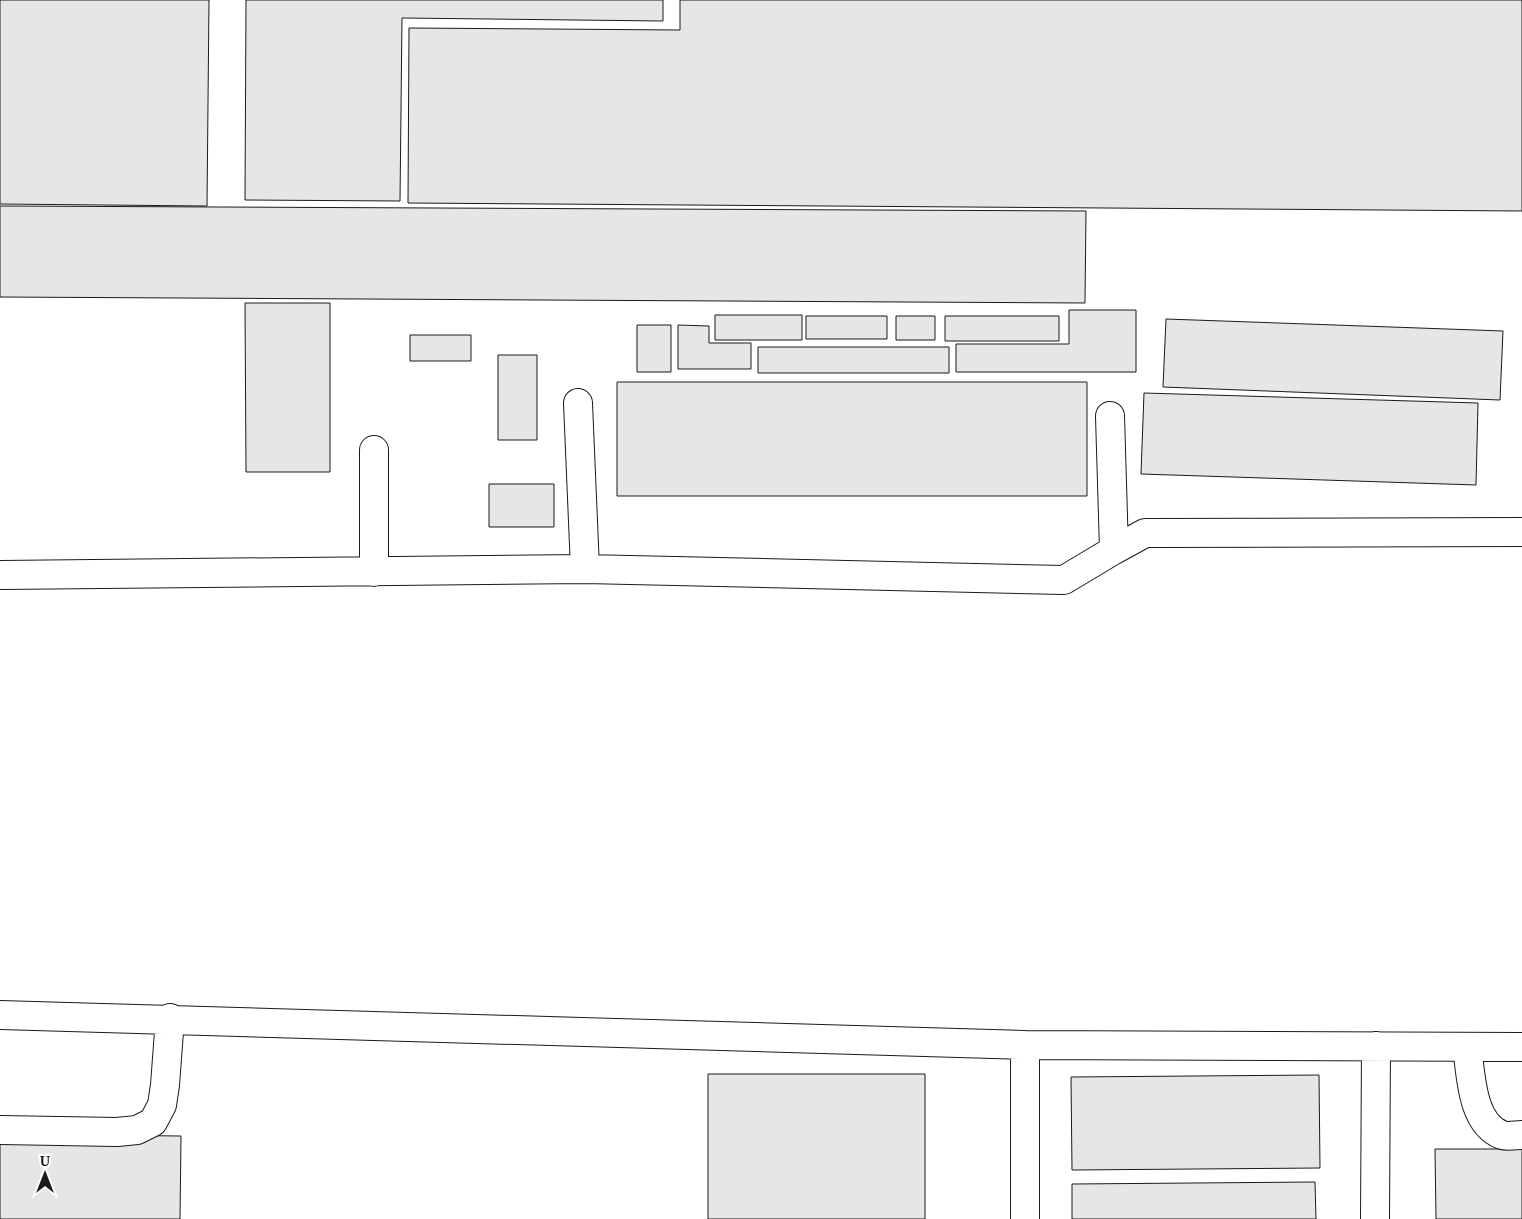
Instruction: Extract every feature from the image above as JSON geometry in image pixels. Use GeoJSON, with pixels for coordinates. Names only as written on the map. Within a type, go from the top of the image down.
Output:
{"type":"FeatureCollection","features":[{"type":"Feature","properties":{"kind":"lane"},"geometry":{"type":"LineString","coordinates":[[578,403],[585,569]]}},
{"type":"Feature","properties":{"kind":"lane"},"geometry":{"type":"LineString","coordinates":[[1110,416],[1114,550]]}},
{"type":"Feature","properties":{"kind":"lane"},"geometry":{"type":"LineString","coordinates":[[374,450],[374,572]]}},
{"type":"Feature","properties":{"kind":"lane"},"geometry":{"type":"LineString","coordinates":[[0,575],[585,569],[1064,580],[1145,532],[1522,532]]}},
{"type":"Feature","properties":{"kind":"lane"},"geometry":{"type":"LineString","coordinates":[[0,1015],[170,1018],[1025,1045],[1522,1047]]}},
{"type":"Feature","properties":{"kind":"lane"},"geometry":{"type":"LineString","coordinates":[[0,1130],[117,1132],[137,1130],[153,1122],[162,1105],[170,1018]]}},
{"type":"Feature","properties":{"kind":"lane"},"geometry":{"type":"LineString","coordinates":[[1024,1219],[1025,1045]]}},
{"type":"Feature","properties":{"kind":"lane"},"geometry":{"type":"LineString","coordinates":[[1374,1219],[1376,1046]]}},
{"type":"Feature","properties":{"kind":"lane"},"geometry":{"type":"LineString","coordinates":[[1467,1047],[1473,1087],[1480,1111],[1490,1128],[1504,1135],[1522,1135]]}},
{"type":"Feature","properties":{"kind":"building"},"geometry":{"type":"Polygon","coordinates":[[[0,0],[209,0],[207,206],[0,204],[0,0]]]}},
{"type":"Feature","properties":{"kind":"building"},"geometry":{"type":"Polygon","coordinates":[[[246,0],[663,0],[663,21],[402,18],[400,201],[245,200],[246,0]]]}},
{"type":"Feature","properties":{"kind":"building"},"geometry":{"type":"Polygon","coordinates":[[[680,0],[1522,0],[1522,211],[408,203],[409,28],[680,30],[680,0]]]}},
{"type":"Feature","properties":{"kind":"building"},"geometry":{"type":"Polygon","coordinates":[[[0,206],[1086,211],[1085,303],[0,297],[0,206]]]}},
{"type":"Feature","properties":{"kind":"building"},"geometry":{"type":"Polygon","coordinates":[[[245,303],[330,303],[330,472],[246,472],[245,303]]]}},
{"type":"Feature","properties":{"kind":"building"},"geometry":{"type":"Polygon","coordinates":[[[1069,310],[1136,310],[1136,372],[956,372],[956,344],[1069,344],[1069,310]]]}},
{"type":"Feature","properties":{"kind":"building"},"geometry":{"type":"Polygon","coordinates":[[[715,315],[802,315],[802,340],[715,340],[715,315]]]}},
{"type":"Feature","properties":{"kind":"building"},"geometry":{"type":"Polygon","coordinates":[[[806,316],[887,316],[887,339],[806,339],[806,316]]]}},
{"type":"Feature","properties":{"kind":"building"},"geometry":{"type":"Polygon","coordinates":[[[896,316],[935,316],[935,340],[896,340],[896,316]]]}},
{"type":"Feature","properties":{"kind":"building"},"geometry":{"type":"Polygon","coordinates":[[[945,316],[1059,316],[1059,341],[945,341],[945,316]]]}},
{"type":"Feature","properties":{"kind":"building"},"geometry":{"type":"Polygon","coordinates":[[[1166,319],[1503,331],[1500,400],[1163,387],[1166,319]]]}},
{"type":"Feature","properties":{"kind":"building"},"geometry":{"type":"Polygon","coordinates":[[[637,325],[671,325],[671,372],[637,372],[637,325]]]}},
{"type":"Feature","properties":{"kind":"building"},"geometry":{"type":"Polygon","coordinates":[[[678,325],[709,326],[709,343],[751,343],[751,369],[678,369],[678,325]]]}},
{"type":"Feature","properties":{"kind":"building"},"geometry":{"type":"Polygon","coordinates":[[[410,335],[471,335],[471,361],[410,361],[410,335]]]}},
{"type":"Feature","properties":{"kind":"building"},"geometry":{"type":"Polygon","coordinates":[[[758,347],[949,347],[949,373],[758,373],[758,347]]]}},
{"type":"Feature","properties":{"kind":"building"},"geometry":{"type":"Polygon","coordinates":[[[498,355],[537,355],[537,440],[498,440],[498,355]]]}},
{"type":"Feature","properties":{"kind":"building"},"geometry":{"type":"Polygon","coordinates":[[[617,382],[1087,382],[1087,496],[617,496],[617,382]]]}},
{"type":"Feature","properties":{"kind":"building"},"geometry":{"type":"Polygon","coordinates":[[[1144,393],[1478,403],[1476,485],[1141,474],[1144,393]]]}},
{"type":"Feature","properties":{"kind":"building"},"geometry":{"type":"Polygon","coordinates":[[[489,484],[554,484],[554,527],[489,527],[489,484]]]}},
{"type":"Feature","properties":{"kind":"building"},"geometry":{"type":"Polygon","coordinates":[[[708,1074],[925,1074],[925,1219],[708,1219],[708,1074]]]}},
{"type":"Feature","properties":{"kind":"building"},"geometry":{"type":"Polygon","coordinates":[[[1319,1075],[1320,1168],[1072,1170],[1071,1077],[1319,1075]]]}},
{"type":"Feature","properties":{"kind":"building"},"geometry":{"type":"Polygon","coordinates":[[[0,1134],[181,1136],[180,1219],[0,1219],[0,1134]]]}},
{"type":"Feature","properties":{"kind":"building"},"geometry":{"type":"Polygon","coordinates":[[[1435,1149],[1522,1149],[1522,1219],[1436,1219],[1435,1149]]]}},
{"type":"Feature","properties":{"kind":"building"},"geometry":{"type":"Polygon","coordinates":[[[1315,1182],[1316,1219],[1072,1219],[1072,1184],[1315,1182]]]}}]}
